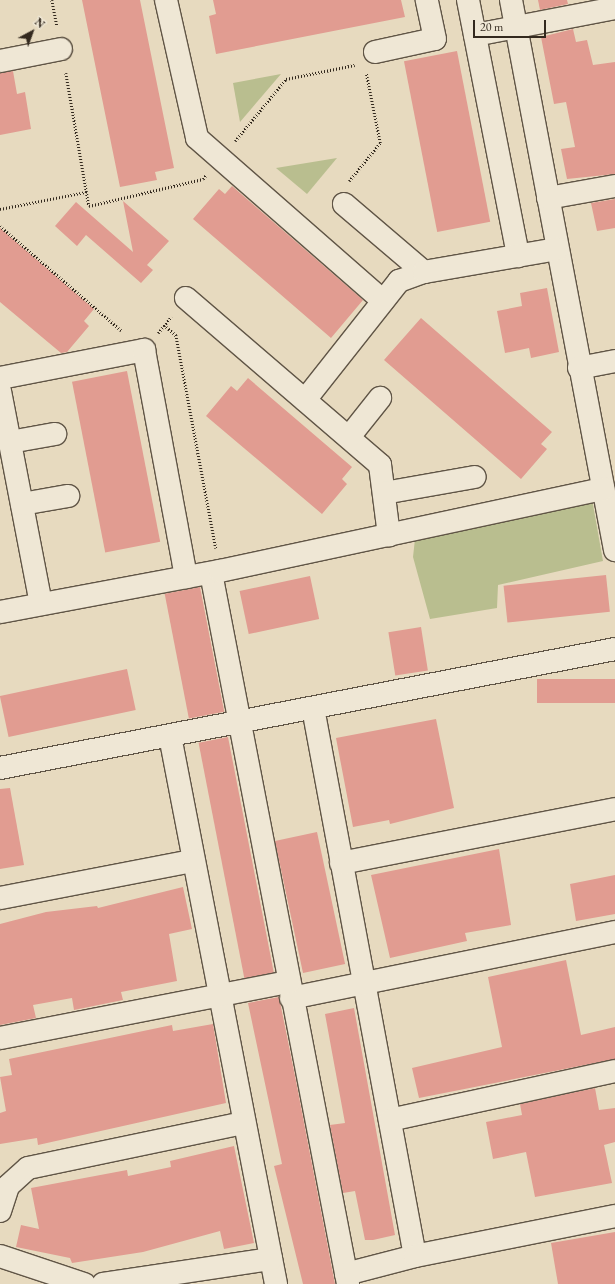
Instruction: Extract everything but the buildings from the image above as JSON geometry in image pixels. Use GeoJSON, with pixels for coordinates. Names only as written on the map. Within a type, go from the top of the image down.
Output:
{"type":"FeatureCollection","features":[{"type":"Feature","properties":{"kind":"street"},"geometry":{"type":"LineString","coordinates":[[166,0],[197,138],[383,301]]}},
{"type":"Feature","properties":{"kind":"street"},"geometry":{"type":"LineString","coordinates":[[370,57],[435,39],[427,0]]}},
{"type":"Feature","properties":{"kind":"street"},"geometry":{"type":"LineString","coordinates":[[468,0],[518,256]]}},
{"type":"Feature","properties":{"kind":"street"},"geometry":{"type":"LineString","coordinates":[[511,0],[615,548]]}},
{"type":"Feature","properties":{"kind":"street"},"geometry":{"type":"LineString","coordinates":[[475,35],[615,8]]}},
{"type":"Feature","properties":{"kind":"street"},"geometry":{"type":"LineString","coordinates":[[0,61],[61,49]]}},
{"type":"Feature","properties":{"kind":"street"},"geometry":{"type":"LineString","coordinates":[[548,198],[615,186]]}},
{"type":"Feature","properties":{"kind":"street"},"geometry":{"type":"LineString","coordinates":[[345,194],[424,272]]}},
{"type":"Feature","properties":{"kind":"street"},"geometry":{"type":"LineString","coordinates":[[305,400],[399,281],[424,272],[558,249]]}},
{"type":"Feature","properties":{"kind":"street"},"geometry":{"type":"LineString","coordinates":[[186,298],[380,465],[390,535]]}},
{"type":"Feature","properties":{"kind":"street"},"geometry":{"type":"LineString","coordinates":[[0,378],[144,350],[186,577]]}},
{"type":"Feature","properties":{"kind":"street"},"geometry":{"type":"LineString","coordinates":[[580,368],[615,361]]}},
{"type":"Feature","properties":{"kind":"street"},"geometry":{"type":"LineString","coordinates":[[0,391],[41,604]]}},
{"type":"Feature","properties":{"kind":"street"},"geometry":{"type":"LineString","coordinates":[[348,437],[380,398]]}},
{"type":"Feature","properties":{"kind":"street"},"geometry":{"type":"LineString","coordinates":[[10,442],[55,434]]}},
{"type":"Feature","properties":{"kind":"street"},"geometry":{"type":"LineString","coordinates":[[384,493],[474,477]]}},
{"type":"Feature","properties":{"kind":"street"},"geometry":{"type":"LineString","coordinates":[[0,612],[215,572],[603,489]]}},
{"type":"Feature","properties":{"kind":"street"},"geometry":{"type":"LineString","coordinates":[[22,504],[68,496]]}},
{"type":"Feature","properties":{"kind":"street"},"geometry":{"type":"LineString","coordinates":[[215,572],[237,722],[347,1279],[415,1256],[615,1216]]}},
{"type":"Feature","properties":{"kind":"street"},"geometry":{"type":"LineString","coordinates":[[0,768],[615,649]]}},
{"type":"Feature","properties":{"kind":"street"},"geometry":{"type":"LineString","coordinates":[[313,708],[415,1256]]}},
{"type":"Feature","properties":{"kind":"street"},"geometry":{"type":"LineString","coordinates":[[170,736],[276,1284]]}},
{"type":"Feature","properties":{"kind":"street"},"geometry":{"type":"LineString","coordinates":[[341,863],[615,809]]}},
{"type":"Feature","properties":{"kind":"street"},"geometry":{"type":"LineString","coordinates":[[0,898],[193,861]]}},
{"type":"Feature","properties":{"kind":"street"},"geometry":{"type":"LineString","coordinates":[[0,1038],[220,997],[363,983],[615,932]]}},
{"type":"Feature","properties":{"kind":"street"},"geometry":{"type":"LineString","coordinates":[[390,1120],[615,1071]]}},
{"type":"Feature","properties":{"kind":"street"},"geometry":{"type":"LineString","coordinates":[[0,1211],[8,1186],[28,1168],[244,1123]]}},
{"type":"Feature","properties":{"kind":"street"},"geometry":{"type":"LineString","coordinates":[[0,1256],[84,1284]]}},
{"type":"Feature","properties":{"kind":"street"},"geometry":{"type":"LineString","coordinates":[[103,1284],[271,1259]]}},
{"type":"Feature","properties":{"kind":"path"},"geometry":{"type":"LineString","coordinates":[[52,0],[89,206],[203,179],[286,79],[370,57],[380,143],[345,194]]}},
{"type":"Feature","properties":{"kind":"path"},"geometry":{"type":"LineString","coordinates":[[0,209],[86,192]]}},
{"type":"Feature","properties":{"kind":"path"},"geometry":{"type":"LineString","coordinates":[[0,226],[144,350],[186,298]]}},
{"type":"Feature","properties":{"kind":"path"},"geometry":{"type":"LineString","coordinates":[[164,325],[176,335],[215,572]]}},
{"type":"Feature","properties":{"kind":"green space"},"geometry":{"type":"Polygon","coordinates":[[[281,74],[240,122],[233,83],[281,74]]]}},
{"type":"Feature","properties":{"kind":"green space"},"geometry":{"type":"Polygon","coordinates":[[[337,158],[307,194],[276,168],[337,158]]]}},
{"type":"Feature","properties":{"kind":"green space"},"geometry":{"type":"Polygon","coordinates":[[[592,499],[603,561],[498,585],[497,608],[430,619],[413,557],[415,539],[592,499]]]}}]}
